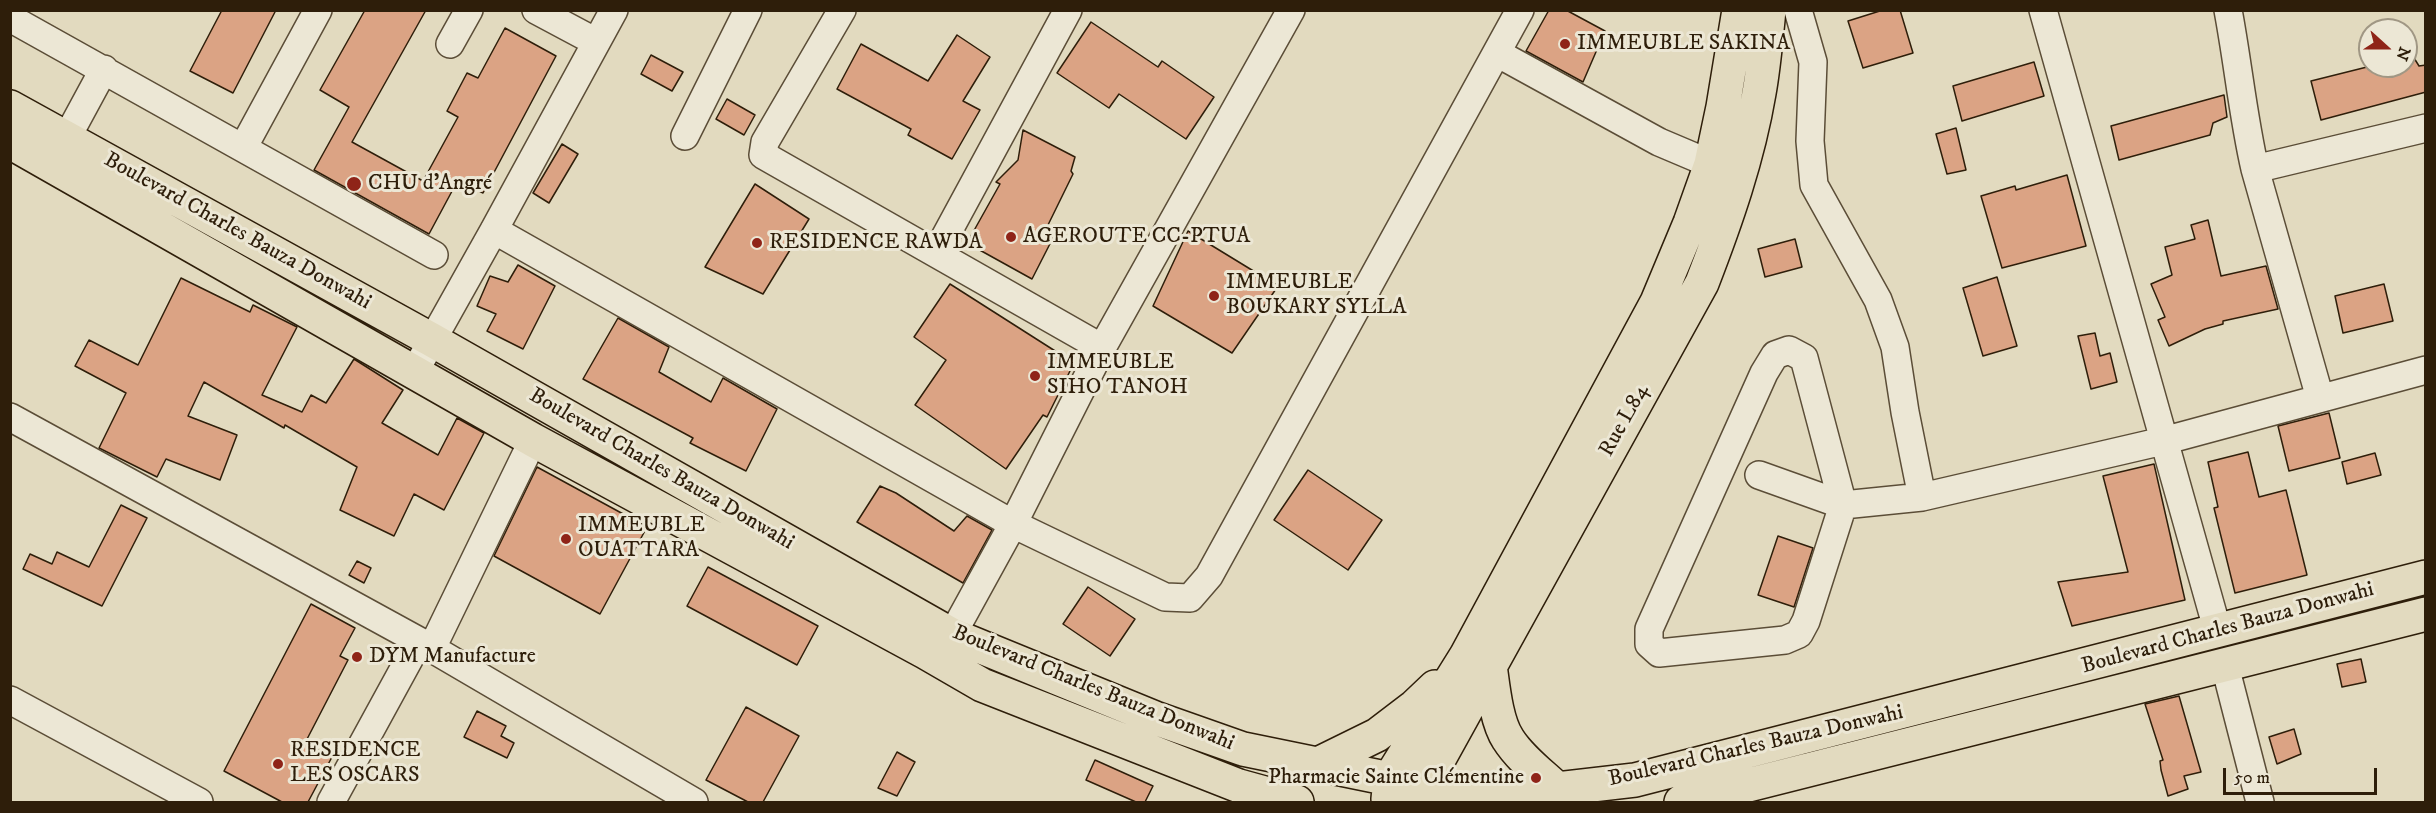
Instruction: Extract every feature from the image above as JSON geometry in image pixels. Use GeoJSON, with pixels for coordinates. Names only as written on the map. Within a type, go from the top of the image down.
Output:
{"type":"FeatureCollection","features":[{"type":"Feature","properties":{"kind":"main road"},"geometry":{"type":"LineString","coordinates":[[1318,764],[1377,735],[1478,660],[1657,302],[1690,223],[1710,164],[1723,107],[1739,10]]}},
{"type":"Feature","properties":{"kind":"main road","name":"Rue L84"},"geometry":{"type":"LineString","coordinates":[[1402,792],[1702,283],[1722,231],[1743,162],[1759,93],[1769,10]]}},
{"type":"Feature","properties":{"kind":"main road","name":"Boulevard Charles Bauza Donwahi"},"geometry":{"type":"LineString","coordinates":[[10,107],[60,151],[415,371],[533,440],[926,652],[982,685],[1239,786],[1297,802]]}},
{"type":"Feature","properties":{"kind":"main road","name":"Boulevard Charles Bauza Donwahi"},"geometry":{"type":"LineString","coordinates":[[10,142],[60,151],[432,340],[952,635],[1155,718],[1243,749],[1318,764],[1402,792],[1557,789],[1635,780],[2426,577]]}},
{"type":"Feature","properties":{"kind":"main road","name":"Boulevard Charles Bauza Donwahi"},"geometry":{"type":"LineString","coordinates":[[1681,802],[2426,614]]}},
{"type":"Feature","properties":{"kind":"main road"},"geometry":{"type":"LineString","coordinates":[[1478,660],[1496,702],[1506,736],[1521,755],[1557,789]]}},
{"type":"Feature","properties":{"kind":"street"},"geometry":{"type":"LineString","coordinates":[[243,148],[318,10]]}},
{"type":"Feature","properties":{"kind":"street"},"geometry":{"type":"LineString","coordinates":[[450,44],[469,10]]}},
{"type":"Feature","properties":{"kind":"street"},"geometry":{"type":"LineString","coordinates":[[536,10],[596,42]]}},
{"type":"Feature","properties":{"kind":"street"},"geometry":{"type":"LineString","coordinates":[[415,371],[614,10]]}},
{"type":"Feature","properties":{"kind":"street"},"geometry":{"type":"LineString","coordinates":[[685,136],[747,10]]}},
{"type":"Feature","properties":{"kind":"street"},"geometry":{"type":"LineString","coordinates":[[843,10],[765,142],[763,155],[1102,348]]}},
{"type":"Feature","properties":{"kind":"street"},"geometry":{"type":"LineString","coordinates":[[937,252],[1068,10]]}},
{"type":"Feature","properties":{"kind":"street"},"geometry":{"type":"LineString","coordinates":[[952,635],[1013,524],[1102,348],[1291,10]]}},
{"type":"Feature","properties":{"kind":"street"},"geometry":{"type":"LineString","coordinates":[[494,230],[1013,524],[1165,597],[1190,598],[1209,576],[1520,10]]}},
{"type":"Feature","properties":{"kind":"street"},"geometry":{"type":"LineString","coordinates":[[1798,10],[1813,62],[1810,141],[1814,184],[1878,300],[1895,347],[1922,497]]}},
{"type":"Feature","properties":{"kind":"street"},"geometry":{"type":"LineString","coordinates":[[2043,10],[2218,632]]}},
{"type":"Feature","properties":{"kind":"street"},"geometry":{"type":"LineString","coordinates":[[2228,10],[2240,71],[2245,127],[2320,398]]}},
{"type":"Feature","properties":{"kind":"street"},"geometry":{"type":"LineString","coordinates":[[10,18],[434,255]]}},
{"type":"Feature","properties":{"kind":"street"},"geometry":{"type":"LineString","coordinates":[[1497,53],[1659,142],[1710,164]]}},
{"type":"Feature","properties":{"kind":"street"},"geometry":{"type":"LineString","coordinates":[[60,151],[104,69]]}},
{"type":"Feature","properties":{"kind":"street"},"geometry":{"type":"LineString","coordinates":[[2255,169],[2426,128]]}},
{"type":"Feature","properties":{"kind":"street"},"geometry":{"type":"LineString","coordinates":[[1789,350],[1804,358],[1843,505],[1806,621],[1799,634],[1785,640],[1659,653],[1649,644],[1649,629],[1764,373],[1776,355],[1789,350]]}},
{"type":"Feature","properties":{"kind":"street"},"geometry":{"type":"LineString","coordinates":[[1759,476],[1843,505],[1922,497],[2163,441],[2426,370]]}},
{"type":"Feature","properties":{"kind":"street"},"geometry":{"type":"LineString","coordinates":[[10,417],[425,645],[694,802]]}},
{"type":"Feature","properties":{"kind":"street"},"geometry":{"type":"LineString","coordinates":[[331,802],[425,645],[533,440]]}},
{"type":"Feature","properties":{"kind":"street"},"geometry":{"type":"LineString","coordinates":[[2224,666],[2260,802]]}},
{"type":"Feature","properties":{"kind":"street"},"geometry":{"type":"LineString","coordinates":[[10,700],[199,802]]}},
{"type":"Feature","properties":{"kind":"building"},"geometry":{"type":"Polygon","coordinates":[[[222,10],[276,10],[233,93],[190,71],[222,10]]]}},
{"type":"Feature","properties":{"kind":"building"},"geometry":{"type":"Polygon","coordinates":[[[365,10],[426,10],[352,142],[423,181],[458,117],[447,111],[467,73],[478,78],[505,28],[556,56],[483,193],[458,180],[429,234],[314,170],[349,107],[320,90],[365,10]]]}},
{"type":"Feature","properties":{"kind":"building","name":"IMMEUBLE SAKINA"},"geometry":{"type":"Polygon","coordinates":[[[1549,10],[1566,10],[1605,31],[1583,82],[1526,51],[1549,10]]]}},
{"type":"Feature","properties":{"kind":"building"},"geometry":{"type":"Polygon","coordinates":[[[1883,10],[1900,10],[1913,53],[1863,68],[1848,21],[1883,10]]]}},
{"type":"Feature","properties":{"kind":"building"},"geometry":{"type":"Polygon","coordinates":[[[1091,22],[1158,67],[1162,61],[1214,97],[1186,139],[1119,94],[1109,108],[1057,73],[1091,22]]]}},
{"type":"Feature","properties":{"kind":"building"},"geometry":{"type":"Polygon","coordinates":[[[957,35],[990,57],[963,101],[980,110],[952,159],[908,135],[911,129],[837,89],[861,44],[928,81],[957,35]]]}},
{"type":"Feature","properties":{"kind":"building"},"geometry":{"type":"Polygon","coordinates":[[[651,55],[683,72],[672,91],[641,74],[651,55]]]}},
{"type":"Feature","properties":{"kind":"building"},"geometry":{"type":"Polygon","coordinates":[[[2034,62],[2044,96],[1962,121],[1953,86],[2034,62]]]}},
{"type":"Feature","properties":{"kind":"building"},"geometry":{"type":"Polygon","coordinates":[[[2418,64],[2426,65],[2426,92],[2321,120],[2311,81],[2358,69],[2358,78],[2418,78],[2418,64]]]}},
{"type":"Feature","properties":{"kind":"building"},"geometry":{"type":"Polygon","coordinates":[[[2224,95],[2227,117],[2213,123],[2210,135],[2119,160],[2111,126],[2224,95]]]}},
{"type":"Feature","properties":{"kind":"building"},"geometry":{"type":"Polygon","coordinates":[[[727,99],[755,115],[744,135],[716,119],[727,99]]]}},
{"type":"Feature","properties":{"kind":"building"},"geometry":{"type":"Polygon","coordinates":[[[1956,128],[1966,170],[1947,174],[1936,134],[1956,128]]]}},
{"type":"Feature","properties":{"kind":"building"},"geometry":{"type":"Polygon","coordinates":[[[1023,130],[1075,157],[1071,171],[1073,174],[1047,227],[1056,232],[1032,279],[967,243],[1000,184],[996,182],[1018,160],[1023,130]]]}},
{"type":"Feature","properties":{"kind":"building"},"geometry":{"type":"Polygon","coordinates":[[[562,144],[578,154],[549,203],[533,193],[562,144]]]}},
{"type":"Feature","properties":{"kind":"building"},"geometry":{"type":"Polygon","coordinates":[[[2067,175],[2086,246],[2002,268],[1981,196],[2015,186],[2016,190],[2067,175]]]}},
{"type":"Feature","properties":{"kind":"building","name":"RESIDENCE RAWDA"},"geometry":{"type":"Polygon","coordinates":[[[755,184],[809,219],[763,294],[705,267],[755,184]]]}},
{"type":"Feature","properties":{"kind":"building"},"geometry":{"type":"Polygon","coordinates":[[[2208,220],[2221,276],[2266,266],[2278,309],[2223,321],[2223,324],[2205,329],[2169,346],[2158,320],[2165,317],[2151,284],[2172,275],[2165,247],[2195,239],[2191,225],[2208,220]]]}},
{"type":"Feature","properties":{"kind":"building","name":"IMMEUBLE BOUKARY SYLLA"},"geometry":{"type":"Polygon","coordinates":[[[1188,231],[1278,286],[1232,353],[1153,306],[1188,231]]]}},
{"type":"Feature","properties":{"kind":"building"},"geometry":{"type":"Polygon","coordinates":[[[1795,239],[1802,267],[1765,277],[1758,249],[1795,239]]]}},
{"type":"Feature","properties":{"kind":"building"},"geometry":{"type":"Polygon","coordinates":[[[518,265],[555,286],[523,349],[487,331],[496,314],[477,306],[490,276],[508,282],[518,265]]]}},
{"type":"Feature","properties":{"kind":"building"},"geometry":{"type":"Polygon","coordinates":[[[1997,277],[2017,346],[1983,356],[1963,288],[1997,277]]]}},
{"type":"Feature","properties":{"kind":"building"},"geometry":{"type":"Polygon","coordinates":[[[181,278],[250,312],[253,305],[297,327],[262,395],[302,412],[311,395],[326,403],[354,359],[403,390],[382,423],[438,455],[457,418],[484,433],[444,510],[414,494],[394,536],[340,510],[357,467],[204,382],[188,416],[237,435],[220,480],[166,459],[157,477],[99,448],[126,393],[75,366],[89,340],[138,365],[181,278]]]}},
{"type":"Feature","properties":{"kind":"building"},"geometry":{"type":"Polygon","coordinates":[[[950,284],[1074,363],[1047,417],[1043,415],[1006,469],[915,405],[946,360],[914,337],[950,284]]]}},
{"type":"Feature","properties":{"kind":"building"},"geometry":{"type":"Polygon","coordinates":[[[2384,284],[2393,321],[2343,333],[2335,296],[2384,284]]]}},
{"type":"Feature","properties":{"kind":"building"},"geometry":{"type":"Polygon","coordinates":[[[618,318],[669,347],[659,372],[711,402],[723,378],[777,409],[746,471],[690,443],[693,438],[583,379],[618,318]]]}},
{"type":"Feature","properties":{"kind":"building"},"geometry":{"type":"Polygon","coordinates":[[[2095,333],[2100,356],[2110,353],[2117,382],[2091,389],[2078,336],[2095,333]]]}},
{"type":"Feature","properties":{"kind":"building"},"geometry":{"type":"Polygon","coordinates":[[[2329,413],[2340,458],[2289,471],[2278,426],[2329,413]]]}},
{"type":"Feature","properties":{"kind":"building"},"geometry":{"type":"Polygon","coordinates":[[[2248,452],[2259,497],[2286,490],[2307,575],[2235,593],[2214,508],[2218,507],[2208,462],[2248,452]]]}},
{"type":"Feature","properties":{"kind":"building"},"geometry":{"type":"Polygon","coordinates":[[[2375,453],[2381,475],[2347,484],[2342,462],[2375,453]]]}},
{"type":"Feature","properties":{"kind":"building"},"geometry":{"type":"Polygon","coordinates":[[[2154,464],[2185,600],[2072,626],[2058,582],[2128,572],[2103,476],[2154,464]]]}},
{"type":"Feature","properties":{"kind":"building","name":"IMMEUBLE OUATTARA"},"geometry":{"type":"Polygon","coordinates":[[[537,467],[647,527],[600,614],[494,556],[537,467]]]}},
{"type":"Feature","properties":{"kind":"building"},"geometry":{"type":"Polygon","coordinates":[[[1308,470],[1382,520],[1348,570],[1274,520],[1308,470]]]}},
{"type":"Feature","properties":{"kind":"building"},"geometry":{"type":"Polygon","coordinates":[[[880,486],[896,493],[954,531],[967,516],[992,530],[963,583],[857,522],[880,486]]]}},
{"type":"Feature","properties":{"kind":"building"},"geometry":{"type":"Polygon","coordinates":[[[121,505],[147,518],[102,606],[23,569],[30,554],[52,564],[57,552],[89,567],[121,505]]]}},
{"type":"Feature","properties":{"kind":"building"},"geometry":{"type":"Polygon","coordinates":[[[1778,536],[1813,548],[1794,607],[1758,595],[1778,536]]]}},
{"type":"Feature","properties":{"kind":"building"},"geometry":{"type":"Polygon","coordinates":[[[357,561],[371,568],[364,583],[349,575],[357,561]]]}},
{"type":"Feature","properties":{"kind":"building"},"geometry":{"type":"Polygon","coordinates":[[[708,567],[818,626],[797,665],[687,606],[708,567]]]}},
{"type":"Feature","properties":{"kind":"building"},"geometry":{"type":"Polygon","coordinates":[[[1088,587],[1135,619],[1110,656],[1063,624],[1088,587]]]}},
{"type":"Feature","properties":{"kind":"building"},"geometry":{"type":"Polygon","coordinates":[[[311,604],[355,628],[340,656],[348,660],[305,743],[332,757],[308,802],[282,802],[224,771],[311,604]]]}},
{"type":"Feature","properties":{"kind":"building"},"geometry":{"type":"Polygon","coordinates":[[[2361,659],[2366,682],[2342,687],[2337,664],[2361,659]]]}},
{"type":"Feature","properties":{"kind":"building"},"geometry":{"type":"Polygon","coordinates":[[[2179,696],[2201,772],[2184,776],[2188,789],[2168,796],[2161,770],[2160,761],[2163,760],[2145,704],[2179,696]]]}},
{"type":"Feature","properties":{"kind":"building"},"geometry":{"type":"Polygon","coordinates":[[[746,707],[799,736],[763,802],[748,802],[706,780],[746,707]]]}},
{"type":"Feature","properties":{"kind":"building"},"geometry":{"type":"Polygon","coordinates":[[[477,711],[506,726],[501,736],[514,743],[507,758],[464,737],[477,711]]]}},
{"type":"Feature","properties":{"kind":"building"},"geometry":{"type":"Polygon","coordinates":[[[2294,729],[2301,754],[2277,764],[2269,737],[2294,729]]]}},
{"type":"Feature","properties":{"kind":"building"},"geometry":{"type":"Polygon","coordinates":[[[897,752],[915,762],[897,796],[878,788],[897,752]]]}},
{"type":"Feature","properties":{"kind":"building"},"geometry":{"type":"Polygon","coordinates":[[[1095,760],[1153,786],[1145,802],[1136,802],[1086,780],[1095,760]]]}},
{"type":"Feature","properties":{"kind":"place","name":"IMMEUBLE SAKINA"},"geometry":{"type":"Point","coordinates":[1565,44]}},
{"type":"Feature","properties":{"kind":"place","name":"CHU d'Angré"},"geometry":{"type":"Point","coordinates":[354,184]}},
{"type":"Feature","properties":{"kind":"place","name":"AGEROUTE CC-PTUA"},"geometry":{"type":"Point","coordinates":[1011,237]}},
{"type":"Feature","properties":{"kind":"place","name":"RESIDENCE RAWDA"},"geometry":{"type":"Point","coordinates":[757,243]}},
{"type":"Feature","properties":{"kind":"place","name":"IMMEUBLE BOUKARY SYLLA"},"geometry":{"type":"Point","coordinates":[1214,296]}},
{"type":"Feature","properties":{"kind":"place","name":"IMMEUBLE SIHO TANOH"},"geometry":{"type":"Point","coordinates":[1035,376]}},
{"type":"Feature","properties":{"kind":"place","name":"IMMEUBLE OUATTARA"},"geometry":{"type":"Point","coordinates":[566,539]}},
{"type":"Feature","properties":{"kind":"place","name":"DYM Manufacture"},"geometry":{"type":"Point","coordinates":[357,657]}},
{"type":"Feature","properties":{"kind":"place","name":"RESIDENCE LES OSCARS"},"geometry":{"type":"Point","coordinates":[278,764]}},
{"type":"Feature","properties":{"kind":"place","name":"Pharmacie Sainte Clémentine"},"geometry":{"type":"Point","coordinates":[1536,778]}}]}
